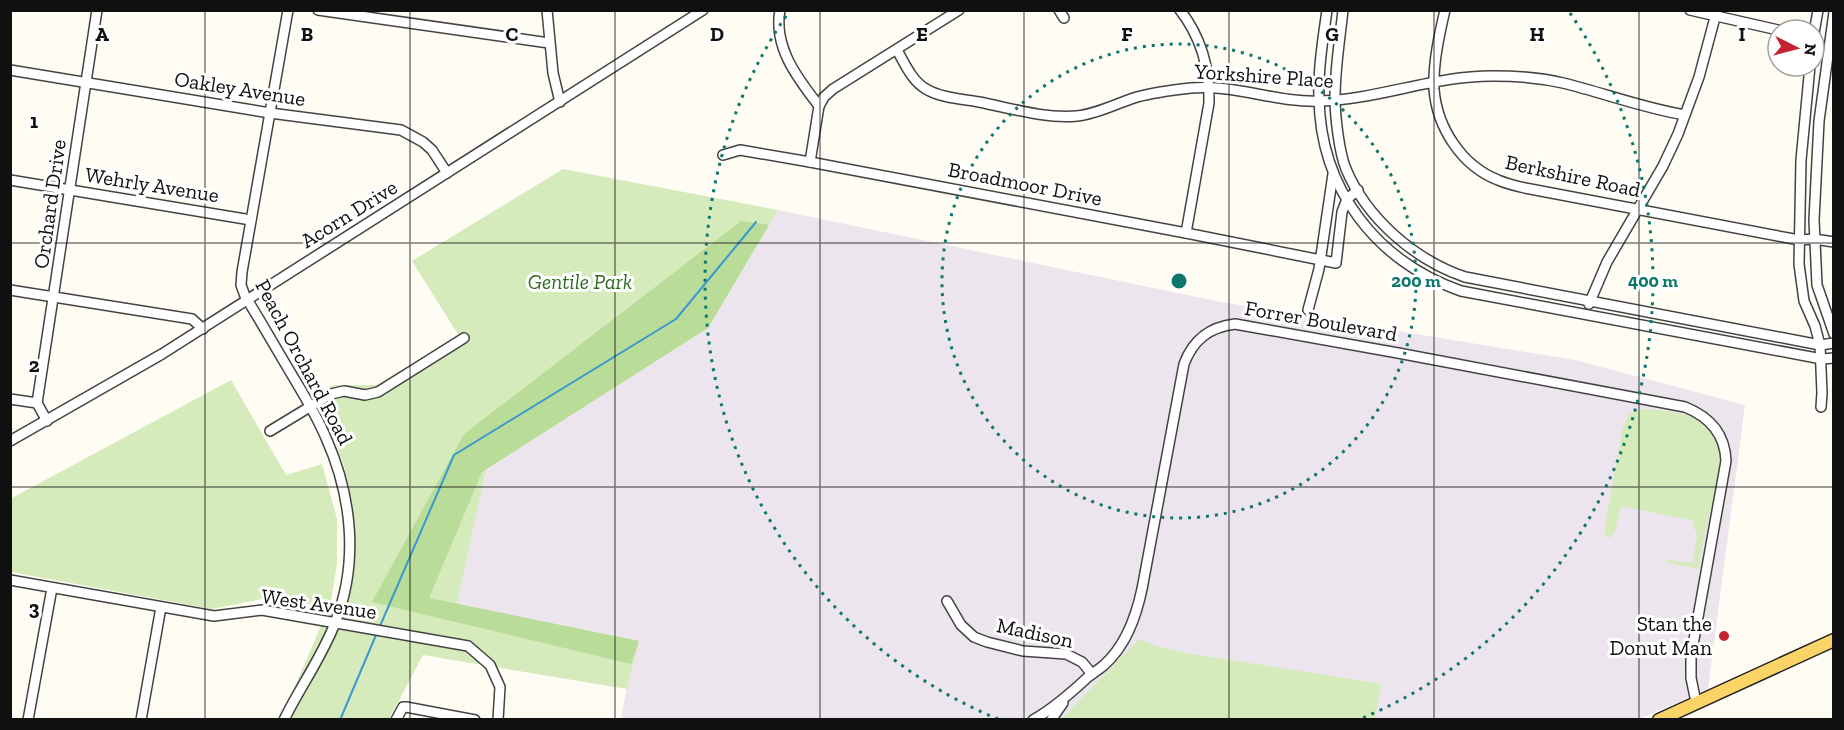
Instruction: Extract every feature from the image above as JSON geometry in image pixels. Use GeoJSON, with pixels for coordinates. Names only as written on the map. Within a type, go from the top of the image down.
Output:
{"type":"FeatureCollection","features":[{"type":"Feature","properties":{"kind":"main road"},"geometry":{"type":"LineString","coordinates":[[1659,720],[1833,640]]}},
{"type":"Feature","properties":{"kind":"street","name":"Orchard Drive"},"geometry":{"type":"LineString","coordinates":[[37,403],[97,10]]}},
{"type":"Feature","properties":{"kind":"street","name":"Peach Orchard Road"},"geometry":{"type":"LineString","coordinates":[[284,720],[300,688],[323,651],[335,623],[345,589],[350,542],[345,494],[326,437],[242,291],[241,279],[288,10]]}},
{"type":"Feature","properties":{"kind":"street"},"geometry":{"type":"LineString","coordinates":[[318,10],[549,43]]}},
{"type":"Feature","properties":{"kind":"street"},"geometry":{"type":"LineString","coordinates":[[547,10],[549,43],[560,102]]}},
{"type":"Feature","properties":{"kind":"street","name":"Acorn Drive"},"geometry":{"type":"LineString","coordinates":[[10,441],[142,366],[703,10]]}},
{"type":"Feature","properties":{"kind":"street"},"geometry":{"type":"LineString","coordinates":[[780,10],[781,43],[787,58],[819,106]]}},
{"type":"Feature","properties":{"kind":"street"},"geometry":{"type":"LineString","coordinates":[[810,162],[819,106],[824,97],[959,10]]}},
{"type":"Feature","properties":{"kind":"street"},"geometry":{"type":"LineString","coordinates":[[1180,10],[1198,40],[1209,88],[1209,103],[1186,233]]}},
{"type":"Feature","properties":{"kind":"street"},"geometry":{"type":"LineString","coordinates":[[1327,10],[1319,102],[1327,158],[1347,199],[1370,230],[1392,252],[1418,271],[1461,291],[1587,315],[1821,352],[1833,343]]}},
{"type":"Feature","properties":{"kind":"street"},"geometry":{"type":"LineString","coordinates":[[1343,10],[1335,100],[1346,167],[1358,190],[1380,221],[1401,241],[1425,258],[1452,273],[1465,277],[1590,301],[1821,352],[1833,358]]}},
{"type":"Feature","properties":{"kind":"street","name":"Berkshire Road"},"geometry":{"type":"LineString","coordinates":[[1445,10],[1438,46],[1435,81],[1436,99],[1443,125],[1457,149],[1478,168],[1496,180],[1799,240],[1814,239],[1833,242]]}},
{"type":"Feature","properties":{"kind":"street"},"geometry":{"type":"LineString","coordinates":[[1690,10],[1766,27]]}},
{"type":"Feature","properties":{"kind":"street"},"geometry":{"type":"LineString","coordinates":[[1833,12],[1819,122],[1814,239],[1816,285],[1833,334]]}},
{"type":"Feature","properties":{"kind":"street"},"geometry":{"type":"LineString","coordinates":[[1587,315],[1590,301],[1607,262],[1663,166],[1685,115],[1716,14]]}},
{"type":"Feature","properties":{"kind":"street","name":"Yorkshire Place"},"geometry":{"type":"LineString","coordinates":[[897,50],[918,83],[936,94],[1052,116],[1092,113],[1156,92],[1209,88],[1319,102],[1372,96],[1435,81],[1474,76],[1539,79],[1648,108],[1685,115]]}},
{"type":"Feature","properties":{"kind":"street","name":"Oakley Avenue"},"geometry":{"type":"LineString","coordinates":[[10,70],[270,113],[401,130],[423,142],[447,173]]}},
{"type":"Feature","properties":{"kind":"street"},"geometry":{"type":"LineString","coordinates":[[1809,78],[1801,160],[1799,240],[1801,287],[1815,326],[1821,352],[1821,407]]}},
{"type":"Feature","properties":{"kind":"street","name":"Broadmoor Drive"},"geometry":{"type":"LineString","coordinates":[[723,155],[740,150],[810,162],[1320,259]]}},
{"type":"Feature","properties":{"kind":"street"},"geometry":{"type":"LineString","coordinates":[[1308,310],[1320,259],[1333,174]]}},
{"type":"Feature","properties":{"kind":"street","name":"Wehrly Avenue"},"geometry":{"type":"LineString","coordinates":[[10,180],[251,220]]}},
{"type":"Feature","properties":{"kind":"street"},"geometry":{"type":"LineString","coordinates":[[1320,259],[1336,263],[1342,212],[1347,199],[1358,190]]}},
{"type":"Feature","properties":{"kind":"street"},"geometry":{"type":"LineString","coordinates":[[10,290],[192,319],[203,328]]}},
{"type":"Feature","properties":{"kind":"street","name":"Forrer Boulevard"},"geometry":{"type":"LineString","coordinates":[[1033,720],[1068,696],[1114,654],[1133,622],[1142,589],[1184,364],[1190,349],[1202,336],[1225,325],[1244,325],[1685,407],[1707,418],[1723,440],[1726,461],[1691,656],[1691,678],[1696,702]]}},
{"type":"Feature","properties":{"kind":"street"},"geometry":{"type":"LineString","coordinates":[[270,431],[331,394],[344,391],[365,395],[378,392],[464,338]]}},
{"type":"Feature","properties":{"kind":"street"},"geometry":{"type":"LineString","coordinates":[[10,399],[37,403],[47,421]]}},
{"type":"Feature","properties":{"kind":"street","name":"West Avenue"},"geometry":{"type":"LineString","coordinates":[[10,580],[214,616],[262,610],[468,646],[490,666],[500,687],[498,720]]}},
{"type":"Feature","properties":{"kind":"street"},"geometry":{"type":"LineString","coordinates":[[28,720],[52,588]]}},
{"type":"Feature","properties":{"kind":"street","name":"Madison"},"geometry":{"type":"LineString","coordinates":[[947,602],[961,625],[974,637],[995,645],[1023,651],[1066,654],[1082,662],[1092,674]]}},
{"type":"Feature","properties":{"kind":"street"},"geometry":{"type":"LineString","coordinates":[[141,720],[161,607]]}},
{"type":"Feature","properties":{"kind":"street","name":"Forrer Boulevard"},"geometry":{"type":"LineString","coordinates":[[1051,720],[1068,696]]}},
{"type":"Feature","properties":{"kind":"street"},"geometry":{"type":"LineString","coordinates":[[396,720],[403,707],[416,707],[475,720]]}},
{"type":"Feature","properties":{"kind":"shaded area"},"geometry":{"type":"Polygon","coordinates":[[[778,210],[1221,302],[1575,360],[1745,405],[1708,689],[1639,719],[621,719],[631,664],[429,599],[482,472],[708,328],[778,210]]]}},
{"type":"Feature","properties":{"kind":"green space","name":"Gentile Park"},"geometry":{"type":"Polygon","coordinates":[[[563,169],[778,210],[708,328],[488,459],[457,604],[639,641],[627,689],[423,655],[389,719],[281,719],[329,607],[267,598],[212,609],[11,572],[10,499],[231,380],[286,475],[322,464],[337,519],[337,564],[330,607],[335,623],[341,620],[347,602],[353,561],[351,496],[338,449],[310,396],[334,385],[376,385],[459,336],[412,261],[563,169]]]}},
{"type":"Feature","properties":{"kind":"green space"},"geometry":{"type":"Polygon","coordinates":[[[741,221],[769,225],[708,328],[482,472],[429,598],[639,641],[631,664],[372,602],[464,434],[741,221]]]}},
{"type":"Feature","properties":{"kind":"green space"},"geometry":{"type":"Polygon","coordinates":[[[1641,409],[1673,412],[1697,419],[1703,423],[1717,445],[1720,455],[1719,477],[1698,569],[1665,562],[1668,560],[1693,563],[1697,533],[1693,527],[1694,521],[1621,506],[1615,531],[1608,538],[1604,533],[1622,431],[1629,414],[1641,409]]]}},
{"type":"Feature","properties":{"kind":"green space"},"geometry":{"type":"Polygon","coordinates":[[[1139,639],[1156,646],[1187,653],[1381,684],[1375,719],[1061,719],[1139,639]]]}},
{"type":"Feature","properties":{"kind":"waterway"},"geometry":{"type":"LineString","coordinates":[[380,626],[454,455],[676,319],[756,222]]}},
{"type":"Feature","properties":{"kind":"waterway"},"geometry":{"type":"LineString","coordinates":[[340,720],[376,635]]}},
{"type":"Feature","properties":{"kind":"place","name":"Stan the Donut Man"},"geometry":{"type":"Point","coordinates":[1724,636]}}]}
